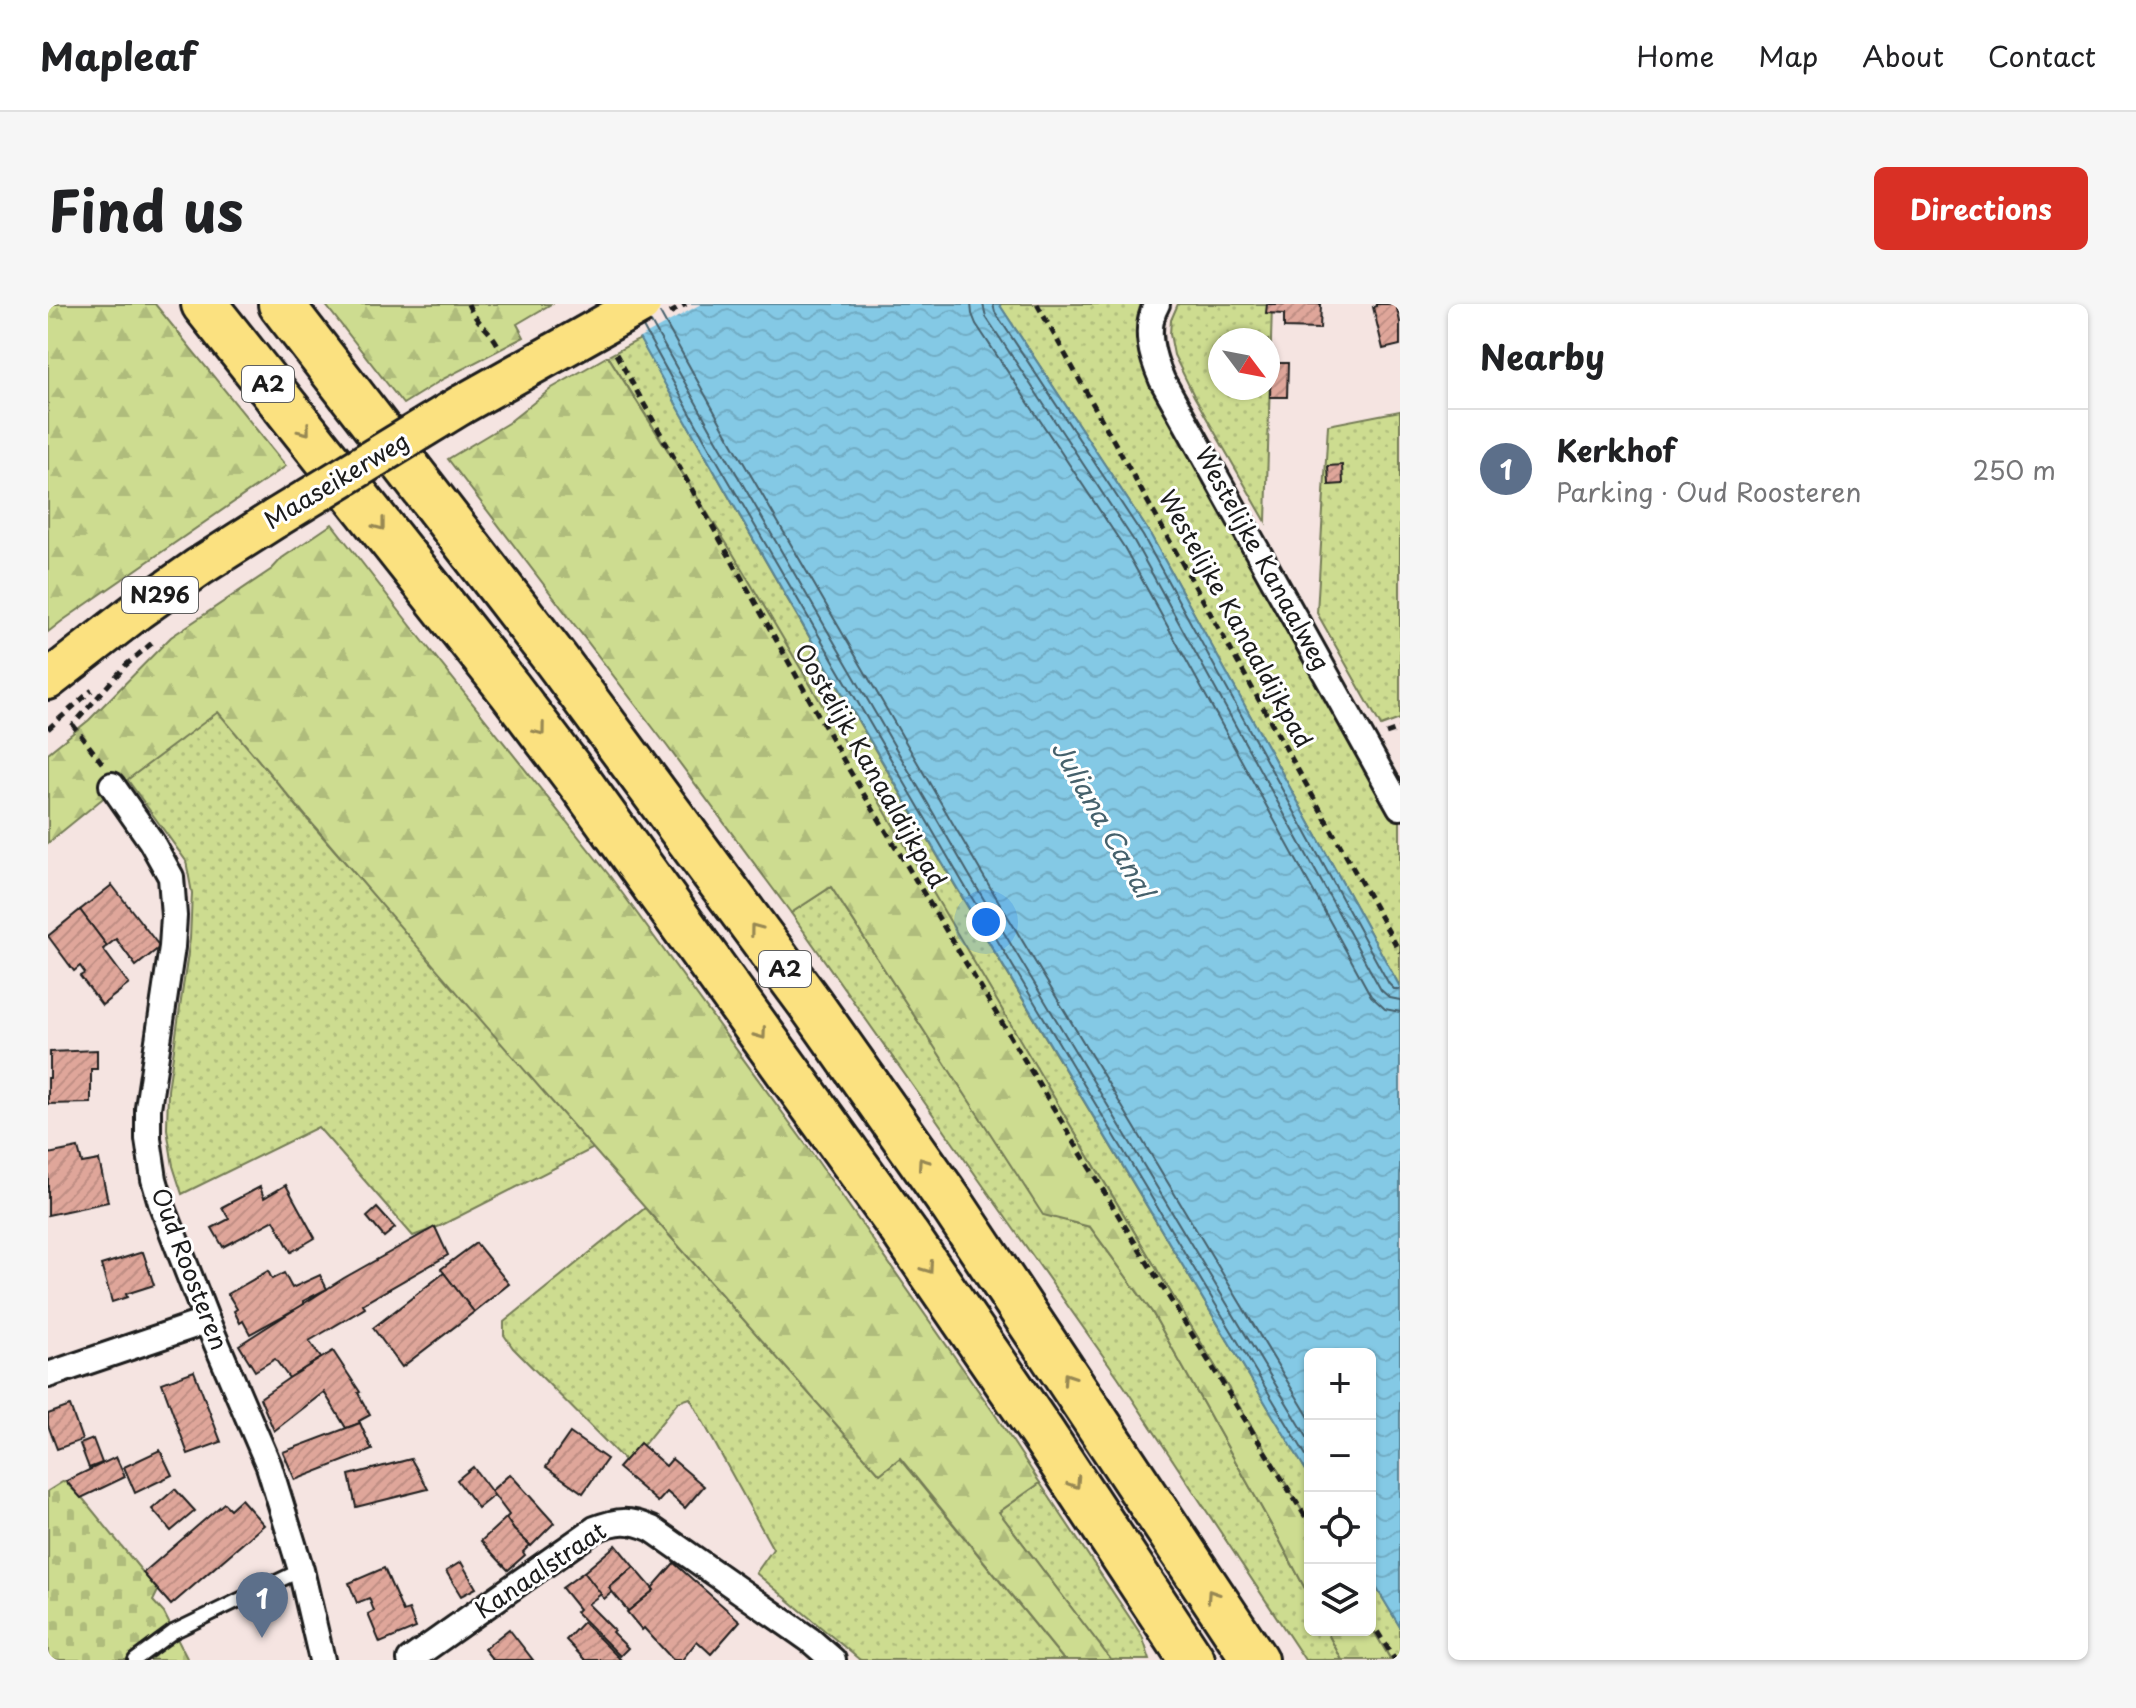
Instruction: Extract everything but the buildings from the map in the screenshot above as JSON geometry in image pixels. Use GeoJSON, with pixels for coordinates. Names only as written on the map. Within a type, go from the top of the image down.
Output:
{"type":"FeatureCollection","features":[{"type":"Feature","properties":{"kind":"highway","name":"A2"},"geometry":{"type":"LineString","coordinates":[[204,304],[501,678],[581,784],[906,1235],[1192,1660]]}},
{"type":"Feature","properties":{"kind":"highway","name":"A2"},"geometry":{"type":"LineString","coordinates":[[281,304],[557,661],[809,1002],[953,1206],[1255,1660]]}},
{"type":"Feature","properties":{"kind":"main road","name":"Maaseikerweg"},"geometry":{"type":"LineString","coordinates":[[48,680],[138,610],[276,518],[461,405],[641,304]]}},
{"type":"Feature","properties":{"kind":"street","name":"Westelijke Kanaalweg"},"geometry":{"type":"LineString","coordinates":[[1157,304],[1151,313],[1150,335],[1152,356],[1162,380],[1400,807]]}},
{"type":"Feature","properties":{"kind":"street","name":"Oud Roosteren"},"geometry":{"type":"LineString","coordinates":[[107,774],[171,877],[174,916],[172,947],[148,1108],[148,1139],[154,1179],[207,1321],[269,1466],[301,1570],[322,1660]]}},
{"type":"Feature","properties":{"kind":"street"},"geometry":{"type":"LineString","coordinates":[[48,1375],[207,1321]]}},
{"type":"Feature","properties":{"kind":"street","name":"Kanaalstraat"},"geometry":{"type":"LineString","coordinates":[[410,1660],[595,1529],[611,1523],[633,1521],[652,1529],[810,1640],[833,1660]]}},
{"type":"Feature","properties":{"kind":"lane"},"geometry":{"type":"LineString","coordinates":[[135,1660],[173,1632],[301,1570]]}},
{"type":"Feature","properties":{"kind":"path"},"geometry":{"type":"LineString","coordinates":[[468,304],[474,319],[492,333],[503,355]]}},
{"type":"Feature","properties":{"kind":"path","name":"Westelijke Kanaaldijkpad"},"geometry":{"type":"LineString","coordinates":[[1037,304],[1400,952]]}},
{"type":"Feature","properties":{"kind":"path","name":"Oostelijk Kanaaldijkpad"},"geometry":{"type":"LineString","coordinates":[[611,344],[848,768],[1304,1514]]}},
{"type":"Feature","properties":{"kind":"path"},"geometry":{"type":"LineString","coordinates":[[107,774],[73,725],[126,665],[157,639]]}},
{"type":"Feature","properties":{"kind":"path"},"geometry":{"type":"LineString","coordinates":[[1376,1630],[1395,1660]]}},
{"type":"Feature","properties":{"kind":"green space"},"geometry":{"type":"Polygon","coordinates":[[[48,304],[155,304],[286,466],[48,632],[48,304]]]}},
{"type":"Feature","properties":{"kind":"green space"},"geometry":{"type":"Polygon","coordinates":[[[325,304],[551,304],[517,324],[524,337],[443,379],[403,404],[325,304]]]}},
{"type":"Feature","properties":{"kind":"green space"},"geometry":{"type":"Polygon","coordinates":[[[999,304],[1148,304],[1145,325],[1400,807],[1400,987],[1149,532],[999,304]]]}},
{"type":"Feature","properties":{"kind":"green space"},"geometry":{"type":"Polygon","coordinates":[[[1178,304],[1272,304],[1271,328],[1208,328],[1208,400],[1269,400],[1266,522],[1194,396],[1174,355],[1171,320],[1178,304]]]}},
{"type":"Feature","properties":{"kind":"green space"},"geometry":{"type":"Polygon","coordinates":[[[640,339],[886,769],[1304,1467],[1304,1514],[677,464],[608,356],[640,339]]]}},
{"type":"Feature","properties":{"kind":"green space"},"geometry":{"type":"Polygon","coordinates":[[[608,356],[732,552],[1304,1514],[1304,1587],[1152,1312],[1090,1227],[1043,1215],[831,887],[791,913],[448,459],[508,423],[552,388],[608,356]]]}},
{"type":"Feature","properties":{"kind":"green space"},"geometry":{"type":"Polygon","coordinates":[[[1400,411],[1400,719],[1381,726],[1317,613],[1328,425],[1400,411]]]}},
{"type":"Feature","properties":{"kind":"green space"},"geometry":{"type":"Polygon","coordinates":[[[332,524],[609,875],[809,1149],[994,1413],[1040,1483],[999,1512],[1111,1660],[1064,1660],[900,1458],[880,1474],[629,1190],[218,712],[48,843],[48,753],[89,720],[171,637],[332,524]]]}},
{"type":"Feature","properties":{"kind":"green space"},"geometry":{"type":"Polygon","coordinates":[[[218,711],[309,821],[594,1148],[440,1226],[413,1236],[318,1127],[182,1194],[173,1166],[167,1129],[168,1090],[190,939],[192,893],[186,861],[127,779],[218,711]]]}},
{"type":"Feature","properties":{"kind":"green space"},"geometry":{"type":"Polygon","coordinates":[[[831,887],[1043,1214],[1090,1227],[1152,1312],[1304,1587],[1304,1636],[1329,1636],[1342,1660],[1305,1660],[1118,1377],[791,913],[831,887]]]}},
{"type":"Feature","properties":{"kind":"green space"},"geometry":{"type":"Polygon","coordinates":[[[645,1208],[879,1473],[899,1458],[1064,1660],[860,1660],[756,1573],[773,1549],[690,1398],[678,1402],[628,1464],[513,1348],[504,1335],[504,1322],[645,1208]]]}},
{"type":"Feature","properties":{"kind":"green space"},"geometry":{"type":"Polygon","coordinates":[[[64,1481],[84,1500],[158,1591],[153,1601],[164,1613],[188,1660],[48,1660],[48,1491],[64,1481]]]}},
{"type":"Feature","properties":{"kind":"green space"},"geometry":{"type":"Polygon","coordinates":[[[1040,1483],[1142,1636],[1150,1660],[1111,1660],[999,1512],[1040,1483]]]}},
{"type":"Feature","properties":{"kind":"green space"},"geometry":{"type":"Polygon","coordinates":[[[1376,1587],[1400,1627],[1400,1660],[1391,1660],[1376,1635],[1376,1587]]]}},
{"type":"Feature","properties":{"kind":"green space"},"geometry":{"type":"Polygon","coordinates":[[[1376,1635],[1391,1660],[1342,1660],[1329,1636],[1376,1635]]]}},
{"type":"Feature","properties":{"kind":"water","name":"Juliana Canal"},"geometry":{"type":"Polygon","coordinates":[[[620,304],[999,304],[1149,532],[1400,987],[1400,1627],[1376,1587],[1376,1348],[1304,1348],[1304,1467],[874,747],[620,304]]]}},
{"type":"Feature","properties":{"kind":"pier"},"geometry":{"type":"Polygon","coordinates":[[[616,304],[701,304],[636,340],[616,304]]]}},
{"type":"Feature","properties":{"kind":"place","name":"Kerkhof"},"geometry":{"type":"Point","coordinates":[262,1638]}}]}
